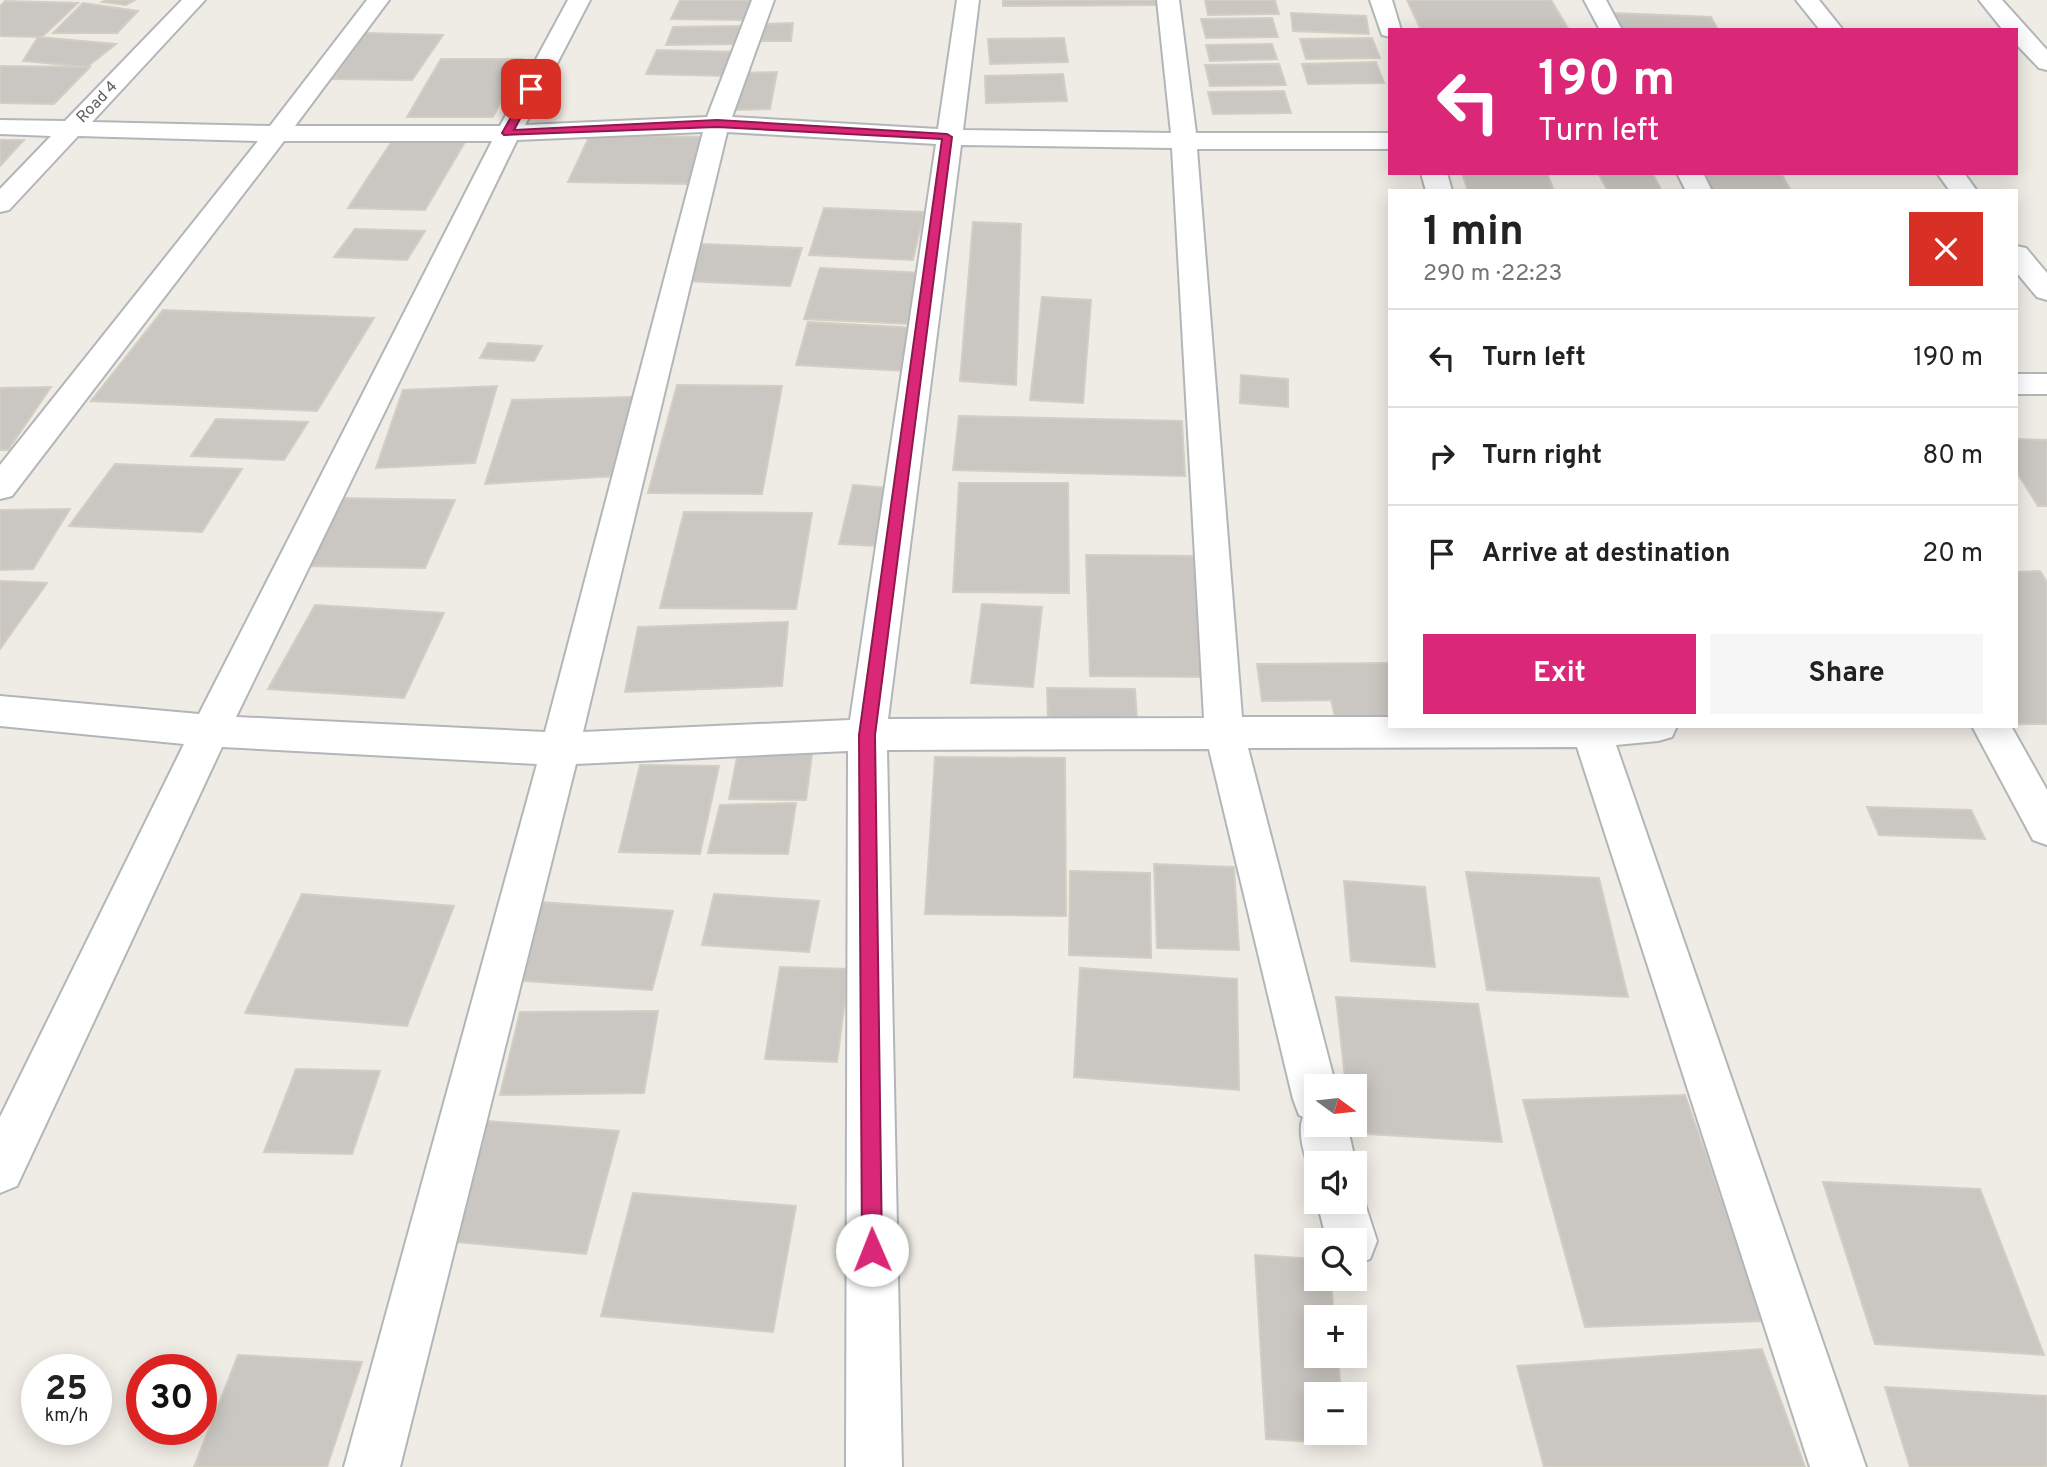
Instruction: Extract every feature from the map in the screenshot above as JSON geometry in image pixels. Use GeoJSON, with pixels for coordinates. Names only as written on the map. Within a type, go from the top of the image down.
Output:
{"type":"FeatureCollection","features":[{"type":"Feature","properties":{"kind":"street","name":"Road 4"},"geometry":{"type":"LineString","coordinates":[[0,204],[70,127],[194,0]]}},
{"type":"Feature","properties":{"kind":"street"},"geometry":{"type":"LineString","coordinates":[[0,488],[277,134],[378,0]]}},
{"type":"Feature","properties":{"kind":"street"},"geometry":{"type":"LineString","coordinates":[[0,1169],[210,731],[508,133],[579,0]]}},
{"type":"Feature","properties":{"kind":"street"},"geometry":{"type":"LineString","coordinates":[[372,1467],[560,749],[717,124],[763,0]]}},
{"type":"Feature","properties":{"kind":"street"},"geometry":{"type":"LineString","coordinates":[[874,1467],[867,735],[947,137],[968,0]]}},
{"type":"Feature","properties":{"kind":"street"},"geometry":{"type":"LineString","coordinates":[[1168,0],[1184,141],[1224,732],[1310,1074]]}},
{"type":"Feature","properties":{"kind":"street"},"geometry":{"type":"LineString","coordinates":[[1381,0],[1389,28]]}},
{"type":"Feature","properties":{"kind":"street"},"geometry":{"type":"LineString","coordinates":[[1595,0],[1610,28]]}},
{"type":"Feature","properties":{"kind":"street"},"geometry":{"type":"LineString","coordinates":[[1807,0],[1830,28]]}},
{"type":"Feature","properties":{"kind":"street"},"geometry":{"type":"LineString","coordinates":[[1990,0],[2013,28]]}},
{"type":"Feature","properties":{"kind":"street"},"geometry":{"type":"LineString","coordinates":[[2018,30],[2047,29]]}},
{"type":"Feature","properties":{"kind":"street"},"geometry":{"type":"LineString","coordinates":[[2018,33],[2047,63]]}},
{"type":"Feature","properties":{"kind":"street"},"geometry":{"type":"LineString","coordinates":[[0,127],[277,134],[508,133],[717,124],[947,137],[1388,141]]}},
{"type":"Feature","properties":{"kind":"street"},"geometry":{"type":"LineString","coordinates":[[1952,175],[1962,189]]}},
{"type":"Feature","properties":{"kind":"street"},"geometry":{"type":"LineString","coordinates":[[2018,256],[2047,291]]}},
{"type":"Feature","properties":{"kind":"street"},"geometry":{"type":"LineString","coordinates":[[2018,384],[2047,384]]}},
{"type":"Feature","properties":{"kind":"street"},"geometry":{"type":"LineString","coordinates":[[0,711],[210,731],[560,749],[867,735],[1613,728]]}},
{"type":"Feature","properties":{"kind":"street"},"geometry":{"type":"LineString","coordinates":[[1992,728],[2047,828]]}},
{"type":"Feature","properties":{"kind":"street"},"geometry":{"type":"LineString","coordinates":[[1591,729],[1838,1467]]}},
{"type":"Feature","properties":{"kind":"building"},"geometry":{"type":"Polygon","coordinates":[[[135,0],[126,5],[102,2],[135,0]]]}},
{"type":"Feature","properties":{"kind":"building"},"geometry":{"type":"Polygon","coordinates":[[[680,0],[753,0],[745,20],[671,19],[680,0]]]}},
{"type":"Feature","properties":{"kind":"building"},"geometry":{"type":"Polygon","coordinates":[[[1003,0],[1157,0],[1158,5],[1003,6],[1003,0]]]}},
{"type":"Feature","properties":{"kind":"building"},"geometry":{"type":"Polygon","coordinates":[[[1205,0],[1275,0],[1279,14],[1208,15],[1205,0]]]}},
{"type":"Feature","properties":{"kind":"building"},"geometry":{"type":"Polygon","coordinates":[[[1407,0],[1551,0],[1568,28],[1420,28],[1407,0]]]}},
{"type":"Feature","properties":{"kind":"building"},"geometry":{"type":"Polygon","coordinates":[[[5,1],[78,3],[42,37],[0,36],[0,6],[5,1]]]}},
{"type":"Feature","properties":{"kind":"building"},"geometry":{"type":"Polygon","coordinates":[[[83,3],[138,11],[117,33],[53,33],[83,3]]]}},
{"type":"Feature","properties":{"kind":"building"},"geometry":{"type":"Polygon","coordinates":[[[1291,13],[1366,16],[1369,34],[1293,31],[1291,13]]]}},
{"type":"Feature","properties":{"kind":"building"},"geometry":{"type":"Polygon","coordinates":[[[1613,13],[1711,17],[1717,28],[1619,28],[1613,13]]]}},
{"type":"Feature","properties":{"kind":"building"},"geometry":{"type":"Polygon","coordinates":[[[1272,18],[1278,37],[1206,38],[1201,19],[1272,18]]]}},
{"type":"Feature","properties":{"kind":"building"},"geometry":{"type":"Polygon","coordinates":[[[793,23],[791,41],[757,41],[760,24],[793,23]]]}},
{"type":"Feature","properties":{"kind":"building"},"geometry":{"type":"Polygon","coordinates":[[[740,26],[735,44],[666,45],[673,27],[740,26]]]}},
{"type":"Feature","properties":{"kind":"building"},"geometry":{"type":"Polygon","coordinates":[[[366,33],[443,35],[412,80],[333,79],[366,33]]]}},
{"type":"Feature","properties":{"kind":"building"},"geometry":{"type":"Polygon","coordinates":[[[38,37],[116,44],[87,67],[23,61],[38,37]]]}},
{"type":"Feature","properties":{"kind":"building"},"geometry":{"type":"Polygon","coordinates":[[[1064,38],[1068,62],[990,64],[988,39],[1064,38]]]}},
{"type":"Feature","properties":{"kind":"building"},"geometry":{"type":"Polygon","coordinates":[[[1372,38],[1380,58],[1306,59],[1300,39],[1372,38]]]}},
{"type":"Feature","properties":{"kind":"building"},"geometry":{"type":"Polygon","coordinates":[[[1272,44],[1277,59],[1210,61],[1206,45],[1272,44]]]}},
{"type":"Feature","properties":{"kind":"building"},"geometry":{"type":"Polygon","coordinates":[[[657,50],[738,52],[728,76],[646,74],[657,50]]]}},
{"type":"Feature","properties":{"kind":"building"},"geometry":{"type":"Polygon","coordinates":[[[441,59],[522,59],[493,117],[407,117],[441,59]]]}},
{"type":"Feature","properties":{"kind":"building"},"geometry":{"type":"Polygon","coordinates":[[[1376,62],[1384,83],[1308,84],[1302,64],[1376,62]]]}},
{"type":"Feature","properties":{"kind":"building"},"geometry":{"type":"Polygon","coordinates":[[[1279,64],[1286,85],[1210,86],[1205,65],[1279,64]]]}},
{"type":"Feature","properties":{"kind":"building"},"geometry":{"type":"Polygon","coordinates":[[[0,66],[90,67],[54,104],[0,103],[0,66]]]}},
{"type":"Feature","properties":{"kind":"building"},"geometry":{"type":"Polygon","coordinates":[[[777,72],[770,109],[734,110],[742,73],[777,72]]]}},
{"type":"Feature","properties":{"kind":"building"},"geometry":{"type":"Polygon","coordinates":[[[1063,74],[1067,101],[986,103],[985,76],[1063,74]]]}},
{"type":"Feature","properties":{"kind":"building"},"geometry":{"type":"Polygon","coordinates":[[[1284,91],[1291,113],[1213,114],[1208,92],[1284,91]]]}},
{"type":"Feature","properties":{"kind":"building"},"geometry":{"type":"Polygon","coordinates":[[[590,135],[708,137],[691,184],[568,182],[590,135]]]}},
{"type":"Feature","properties":{"kind":"building"},"geometry":{"type":"Polygon","coordinates":[[[0,140],[24,140],[0,166],[0,140]]]}},
{"type":"Feature","properties":{"kind":"building"},"geometry":{"type":"Polygon","coordinates":[[[392,141],[465,142],[425,210],[348,208],[392,141]]]}},
{"type":"Feature","properties":{"kind":"building"},"geometry":{"type":"Polygon","coordinates":[[[1463,175],[1548,175],[1553,189],[1467,189],[1463,175]]]}},
{"type":"Feature","properties":{"kind":"building"},"geometry":{"type":"Polygon","coordinates":[[[1599,175],[1653,175],[1661,189],[1607,189],[1599,175]]]}},
{"type":"Feature","properties":{"kind":"building"},"geometry":{"type":"Polygon","coordinates":[[[1701,175],[1782,175],[1790,189],[1708,189],[1701,175]]]}},
{"type":"Feature","properties":{"kind":"building"},"geometry":{"type":"Polygon","coordinates":[[[824,208],[924,212],[913,260],[809,255],[824,208]]]}},
{"type":"Feature","properties":{"kind":"building"},"geometry":{"type":"Polygon","coordinates":[[[973,222],[1021,224],[1016,385],[960,381],[973,222]]]}},
{"type":"Feature","properties":{"kind":"building"},"geometry":{"type":"Polygon","coordinates":[[[355,229],[425,231],[407,260],[334,257],[355,229]]]}},
{"type":"Feature","properties":{"kind":"building"},"geometry":{"type":"Polygon","coordinates":[[[702,244],[802,248],[790,286],[686,281],[702,244]]]}},
{"type":"Feature","properties":{"kind":"building"},"geometry":{"type":"Polygon","coordinates":[[[820,268],[923,273],[911,324],[804,319],[820,268]]]}},
{"type":"Feature","properties":{"kind":"building"},"geometry":{"type":"Polygon","coordinates":[[[1042,297],[1091,300],[1083,403],[1030,400],[1042,297]]]}},
{"type":"Feature","properties":{"kind":"building"},"geometry":{"type":"Polygon","coordinates":[[[163,310],[374,318],[317,411],[91,401],[163,310]]]}},
{"type":"Feature","properties":{"kind":"building"},"geometry":{"type":"Polygon","coordinates":[[[808,322],[916,328],[907,371],[796,365],[808,322]]]}},
{"type":"Feature","properties":{"kind":"building"},"geometry":{"type":"Polygon","coordinates":[[[488,343],[542,346],[534,361],[480,358],[488,343]]]}},
{"type":"Feature","properties":{"kind":"building"},"geometry":{"type":"Polygon","coordinates":[[[1241,375],[1288,379],[1288,407],[1240,403],[1241,375]]]}},
{"type":"Feature","properties":{"kind":"building"},"geometry":{"type":"Polygon","coordinates":[[[677,385],[782,386],[762,494],[648,493],[677,385]]]}},
{"type":"Feature","properties":{"kind":"building"},"geometry":{"type":"Polygon","coordinates":[[[497,386],[475,463],[376,468],[403,390],[497,386]]]}},
{"type":"Feature","properties":{"kind":"building"},"geometry":{"type":"Polygon","coordinates":[[[51,387],[8,450],[0,450],[0,388],[51,387]]]}},
{"type":"Feature","properties":{"kind":"building"},"geometry":{"type":"Polygon","coordinates":[[[633,397],[616,476],[485,484],[512,400],[633,397]]]}},
{"type":"Feature","properties":{"kind":"building"},"geometry":{"type":"Polygon","coordinates":[[[959,416],[1182,421],[1185,476],[953,470],[959,416]]]}},
{"type":"Feature","properties":{"kind":"building"},"geometry":{"type":"Polygon","coordinates":[[[216,419],[308,422],[284,460],[191,456],[216,419]]]}},
{"type":"Feature","properties":{"kind":"building"},"geometry":{"type":"Polygon","coordinates":[[[2018,439],[2047,440],[2047,506],[2038,506],[2018,474],[2018,439]]]}},
{"type":"Feature","properties":{"kind":"building"},"geometry":{"type":"Polygon","coordinates":[[[115,464],[242,469],[202,532],[69,526],[115,464]]]}},
{"type":"Feature","properties":{"kind":"building"},"geometry":{"type":"Polygon","coordinates":[[[959,483],[1068,483],[1069,593],[953,592],[959,483]]]}},
{"type":"Feature","properties":{"kind":"building"},"geometry":{"type":"Polygon","coordinates":[[[853,485],[888,488],[876,546],[839,544],[853,485]]]}},
{"type":"Feature","properties":{"kind":"building"},"geometry":{"type":"Polygon","coordinates":[[[336,498],[455,500],[425,568],[302,566],[336,498]]]}},
{"type":"Feature","properties":{"kind":"building"},"geometry":{"type":"Polygon","coordinates":[[[70,509],[33,569],[0,570],[0,510],[70,509]]]}},
{"type":"Feature","properties":{"kind":"building"},"geometry":{"type":"Polygon","coordinates":[[[684,512],[812,513],[796,609],[660,608],[684,512]]]}},
{"type":"Feature","properties":{"kind":"building"},"geometry":{"type":"Polygon","coordinates":[[[1086,555],[1200,556],[1213,677],[1090,676],[1086,555]]]}},
{"type":"Feature","properties":{"kind":"building"},"geometry":{"type":"Polygon","coordinates":[[[2040,571],[2047,582],[2047,724],[2018,724],[2018,572],[2040,571]]]}},
{"type":"Feature","properties":{"kind":"building"},"geometry":{"type":"Polygon","coordinates":[[[0,581],[47,583],[0,649],[0,581]]]}},
{"type":"Feature","properties":{"kind":"building"},"geometry":{"type":"Polygon","coordinates":[[[982,604],[1042,607],[1033,687],[971,683],[982,604]]]}},
{"type":"Feature","properties":{"kind":"building"},"geometry":{"type":"Polygon","coordinates":[[[315,605],[444,613],[404,698],[268,689],[315,605]]]}},
{"type":"Feature","properties":{"kind":"building"},"geometry":{"type":"Polygon","coordinates":[[[788,622],[782,686],[625,692],[638,627],[788,622]]]}},
{"type":"Feature","properties":{"kind":"building"},"geometry":{"type":"Polygon","coordinates":[[[1388,663],[1388,721],[1336,721],[1331,700],[1262,701],[1257,664],[1388,663]]]}},
{"type":"Feature","properties":{"kind":"building"},"geometry":{"type":"Polygon","coordinates":[[[1047,688],[1135,689],[1137,721],[1048,721],[1047,688]]]}},
{"type":"Feature","properties":{"kind":"building"},"geometry":{"type":"Polygon","coordinates":[[[738,752],[812,754],[806,800],[729,799],[738,752]]]}},
{"type":"Feature","properties":{"kind":"building"},"geometry":{"type":"Polygon","coordinates":[[[935,757],[1065,758],[1066,916],[925,914],[935,757]]]}},
{"type":"Feature","properties":{"kind":"building"},"geometry":{"type":"Polygon","coordinates":[[[640,765],[719,766],[700,854],[619,852],[640,765]]]}},
{"type":"Feature","properties":{"kind":"building"},"geometry":{"type":"Polygon","coordinates":[[[796,803],[788,854],[708,853],[720,805],[796,803]]]}},
{"type":"Feature","properties":{"kind":"building"},"geometry":{"type":"Polygon","coordinates":[[[1867,807],[1971,810],[1985,839],[1879,835],[1867,807]]]}},
{"type":"Feature","properties":{"kind":"building"},"geometry":{"type":"Polygon","coordinates":[[[1154,864],[1234,867],[1239,950],[1157,948],[1154,864]]]}},
{"type":"Feature","properties":{"kind":"building"},"geometry":{"type":"Polygon","coordinates":[[[1070,871],[1150,873],[1151,958],[1069,955],[1070,871]]]}},
{"type":"Feature","properties":{"kind":"building"},"geometry":{"type":"Polygon","coordinates":[[[1466,872],[1599,878],[1628,997],[1487,990],[1466,872]]]}},
{"type":"Feature","properties":{"kind":"building"},"geometry":{"type":"Polygon","coordinates":[[[1344,881],[1425,887],[1435,967],[1351,961],[1344,881]]]}},
{"type":"Feature","properties":{"kind":"building"},"geometry":{"type":"Polygon","coordinates":[[[302,894],[454,906],[407,1026],[245,1013],[302,894]]]}},
{"type":"Feature","properties":{"kind":"building"},"geometry":{"type":"Polygon","coordinates":[[[714,894],[819,901],[809,952],[702,945],[714,894]]]}},
{"type":"Feature","properties":{"kind":"building"},"geometry":{"type":"Polygon","coordinates":[[[539,902],[673,911],[652,990],[512,980],[539,902]]]}},
{"type":"Feature","properties":{"kind":"building"},"geometry":{"type":"Polygon","coordinates":[[[780,967],[849,969],[837,1062],[765,1059],[780,967]]]}},
{"type":"Feature","properties":{"kind":"building"},"geometry":{"type":"Polygon","coordinates":[[[1080,968],[1237,979],[1239,1090],[1074,1077],[1080,968]]]}},
{"type":"Feature","properties":{"kind":"building"},"geometry":{"type":"Polygon","coordinates":[[[1336,997],[1478,1004],[1502,1142],[1367,1134],[1367,1074],[1345,1074],[1336,997]]]}},
{"type":"Feature","properties":{"kind":"building"},"geometry":{"type":"Polygon","coordinates":[[[658,1011],[644,1093],[500,1095],[520,1012],[658,1011]]]}},
{"type":"Feature","properties":{"kind":"building"},"geometry":{"type":"Polygon","coordinates":[[[296,1069],[380,1071],[352,1154],[264,1152],[296,1069]]]}},
{"type":"Feature","properties":{"kind":"building"},"geometry":{"type":"Polygon","coordinates":[[[1685,1095],[1764,1321],[1585,1327],[1523,1100],[1685,1095]]]}},
{"type":"Feature","properties":{"kind":"building"},"geometry":{"type":"Polygon","coordinates":[[[487,1121],[619,1131],[586,1254],[447,1241],[487,1121]]]}},
{"type":"Feature","properties":{"kind":"building"},"geometry":{"type":"Polygon","coordinates":[[[1823,1182],[1980,1189],[2044,1355],[1875,1344],[1823,1182]]]}},
{"type":"Feature","properties":{"kind":"building"},"geometry":{"type":"Polygon","coordinates":[[[633,1193],[796,1206],[773,1332],[601,1316],[633,1193]]]}},
{"type":"Feature","properties":{"kind":"building"},"geometry":{"type":"Polygon","coordinates":[[[1255,1255],[1304,1258],[1304,1291],[1332,1291],[1333,1305],[1304,1305],[1304,1368],[1339,1368],[1340,1382],[1304,1382],[1304,1441],[1266,1439],[1255,1255]]]}},
{"type":"Feature","properties":{"kind":"building"},"geometry":{"type":"Polygon","coordinates":[[[1762,1349],[1805,1467],[1544,1467],[1517,1366],[1762,1349]]]}},
{"type":"Feature","properties":{"kind":"building"},"geometry":{"type":"Polygon","coordinates":[[[238,1355],[362,1362],[327,1467],[194,1467],[203,1445],[217,1445],[217,1408],[238,1355]]]}},
{"type":"Feature","properties":{"kind":"building"},"geometry":{"type":"Polygon","coordinates":[[[1885,1387],[2047,1396],[2047,1467],[1910,1467],[1885,1387]]]}},
{"type":"Feature","properties":{"kind":"route"},"geometry":{"type":"LineString","coordinates":[[531,89],[508,133],[717,124],[947,137],[867,735],[872,1250]]}}]}
